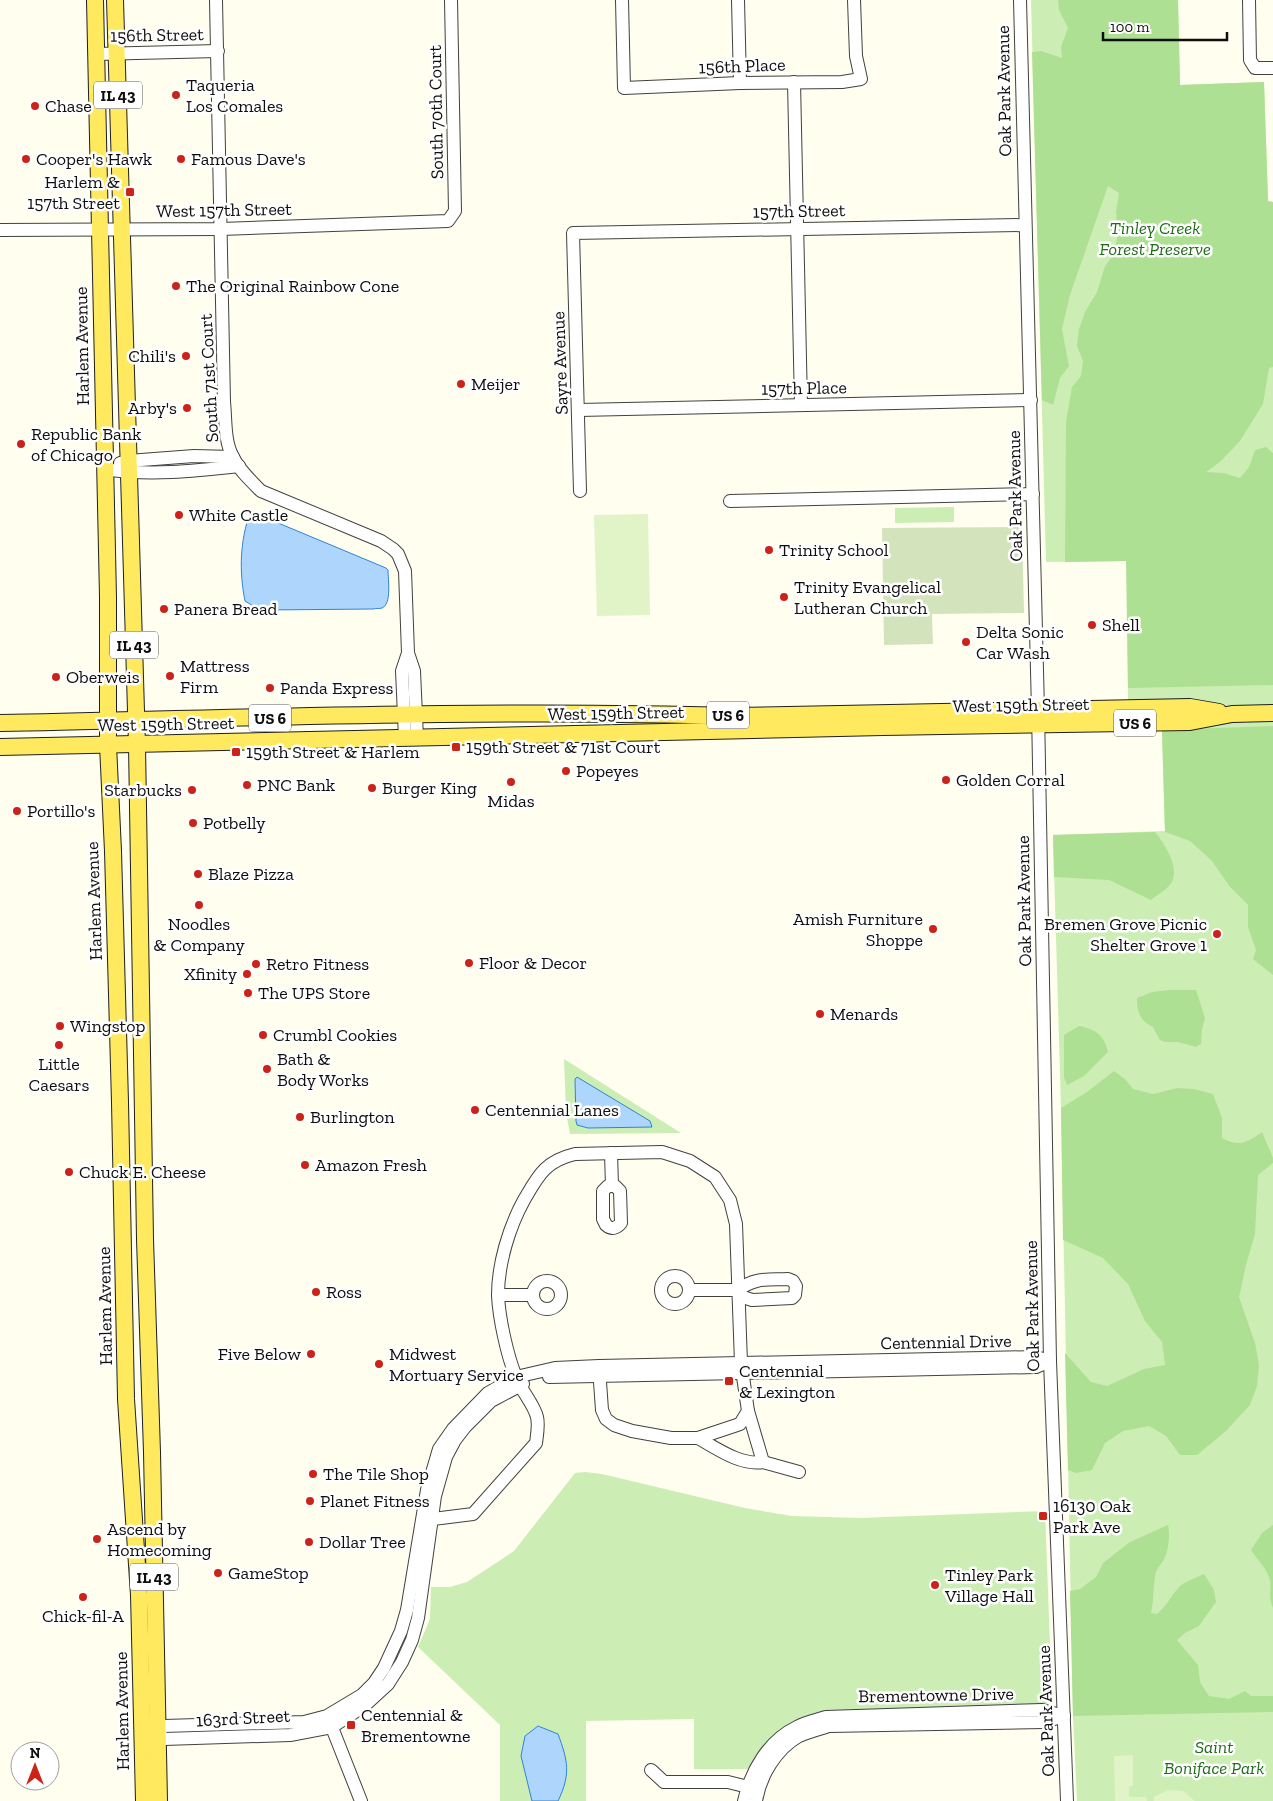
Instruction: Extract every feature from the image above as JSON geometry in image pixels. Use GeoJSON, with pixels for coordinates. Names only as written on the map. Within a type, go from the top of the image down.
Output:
{"type":"FeatureCollection","features":[{"type":"Feature","properties":{"kind":"main road","name":"Harlem Avenue"},"geometry":{"type":"LineString","coordinates":[[95,0],[108,597],[108,745],[119,1065],[126,1400],[150,1732],[159,1801]]}},
{"type":"Feature","properties":{"kind":"main road","name":"Harlem Avenue"},"geometry":{"type":"LineString","coordinates":[[115,0],[137,745],[145,1239],[152,1452],[150,1732],[144,1801]]}},
{"type":"Feature","properties":{"kind":"main road","name":"West 159th Street"},"geometry":{"type":"LineString","coordinates":[[0,723],[410,715],[664,714],[1038,717],[1190,722],[1232,714],[1273,713]]}},
{"type":"Feature","properties":{"kind":"main road","name":"West 159th Street"},"geometry":{"type":"LineString","coordinates":[[0,747],[411,738],[1038,717]]}},
{"type":"Feature","properties":{"kind":"street","name":"South 71st Court"},"geometry":{"type":"LineString","coordinates":[[216,0],[224,402],[227,440],[236,462],[261,491],[381,542],[398,554],[403,565],[406,581],[408,653],[414,671],[410,715],[411,738]]}},
{"type":"Feature","properties":{"kind":"street","name":"South 70th Court"},"geometry":{"type":"LineString","coordinates":[[448,221],[455,210],[451,0]]}},
{"type":"Feature","properties":{"kind":"street","name":"156th Place"},"geometry":{"type":"LineString","coordinates":[[622,0],[624,88],[740,83],[842,82],[861,79],[856,56],[854,0]]}},
{"type":"Feature","properties":{"kind":"street"},"geometry":{"type":"LineString","coordinates":[[738,0],[740,83]]}},
{"type":"Feature","properties":{"kind":"street","name":"Oak Park Avenue"},"geometry":{"type":"LineString","coordinates":[[1020,0],[1038,717],[1050,1361],[1067,1801]]}},
{"type":"Feature","properties":{"kind":"street"},"geometry":{"type":"LineString","coordinates":[[1249,0],[1250,60],[1255,68],[1273,68]]}},
{"type":"Feature","properties":{"kind":"street","name":"156th Street"},"geometry":{"type":"LineString","coordinates":[[96,54],[218,51]]}},
{"type":"Feature","properties":{"kind":"street"},"geometry":{"type":"LineString","coordinates":[[794,82],[802,406]]}},
{"type":"Feature","properties":{"kind":"street","name":"West 157th Street"},"geometry":{"type":"LineString","coordinates":[[0,230],[221,229],[448,221]]}},
{"type":"Feature","properties":{"kind":"street","name":"157th Street"},"geometry":{"type":"LineString","coordinates":[[574,233],[1025,225]]}},
{"type":"Feature","properties":{"kind":"street","name":"Sayre Avenue"},"geometry":{"type":"LineString","coordinates":[[574,233],[580,491]]}},
{"type":"Feature","properties":{"kind":"street","name":"157th Place"},"geometry":{"type":"LineString","coordinates":[[579,410],[1031,400]]}},
{"type":"Feature","properties":{"kind":"street"},"geometry":{"type":"LineString","coordinates":[[104,469],[128,466],[194,471],[236,462]]}},
{"type":"Feature","properties":{"kind":"street"},"geometry":{"type":"LineString","coordinates":[[730,501],[1032,494]]}},
{"type":"Feature","properties":{"kind":"street"},"geometry":{"type":"LineString","coordinates":[[433,1519],[473,1514],[536,1443],[537,1416],[518,1381],[505,1337],[498,1295],[504,1250],[513,1224],[538,1174],[553,1163],[575,1154],[662,1152],[690,1161],[715,1177],[730,1200],[735,1217],[737,1238],[742,1368],[748,1411],[763,1462]]}},
{"type":"Feature","properties":{"kind":"street"},"geometry":{"type":"LineString","coordinates":[[610,1153],[612,1186]]}},
{"type":"Feature","properties":{"kind":"street"},"geometry":{"type":"LineString","coordinates":[[689,1290],[738,1290]]}},
{"type":"Feature","properties":{"kind":"street"},"geometry":{"type":"LineString","coordinates":[[498,1295],[533,1295]]}},
{"type":"Feature","properties":{"kind":"street","name":"Centennial Drive"},"geometry":{"type":"LineString","coordinates":[[330,1721],[374,1683],[398,1639],[407,1610],[421,1521],[440,1449],[453,1429],[488,1393],[555,1368],[599,1371],[742,1368],[1036,1357],[1050,1361]]}},
{"type":"Feature","properties":{"kind":"street"},"geometry":{"type":"LineString","coordinates":[[599,1371],[602,1410],[606,1419],[614,1425],[632,1431],[671,1438],[698,1438],[740,1424],[748,1411]]}},
{"type":"Feature","properties":{"kind":"street","name":"Centennial Drive"},"geometry":{"type":"LineString","coordinates":[[330,1721],[364,1706],[388,1684],[412,1640],[418,1618],[435,1496],[446,1457],[455,1440],[491,1401],[518,1381]]}},
{"type":"Feature","properties":{"kind":"street"},"geometry":{"type":"LineString","coordinates":[[698,1438],[734,1457],[756,1463],[763,1462],[799,1472]]}},
{"type":"Feature","properties":{"kind":"street","name":"Brementowne Drive"},"geometry":{"type":"LineString","coordinates":[[744,1801],[748,1786],[760,1760],[779,1740],[796,1727],[826,1717],[853,1720],[1042,1710],[1064,1716]]}},
{"type":"Feature","properties":{"kind":"street","name":"Brementowne Drive"},"geometry":{"type":"LineString","coordinates":[[756,1801],[766,1771],[782,1749],[799,1736],[853,1720]]}},
{"type":"Feature","properties":{"kind":"street"},"geometry":{"type":"LineString","coordinates":[[330,1721],[361,1801]]}},
{"type":"Feature","properties":{"kind":"street","name":"163rd Street"},"geometry":{"type":"LineString","coordinates":[[150,1732],[164,1726],[330,1721]]}},
{"type":"Feature","properties":{"kind":"street"},"geometry":{"type":"LineString","coordinates":[[651,1770],[664,1782],[728,1782],[748,1786]]}},
{"type":"Feature","properties":{"kind":"green space","name":"Tinley Creek Forest Preserve"},"geometry":{"type":"Polygon","coordinates":[[[1031,0],[1178,0],[1180,85],[1264,82],[1268,201],[1273,202],[1273,1801],[1077,1801],[1073,1716],[1061,1108],[1053,835],[1165,831],[1161,702],[1128,702],[1127,561],[1046,562],[1031,0]]]}},
{"type":"Feature","properties":{"kind":"green space"},"geometry":{"type":"Polygon","coordinates":[[[1058,0],[1178,0],[1180,85],[1264,82],[1268,201],[1273,202],[1273,367],[1269,368],[1263,404],[1240,441],[1220,462],[1206,472],[1224,473],[1240,478],[1249,467],[1255,450],[1266,447],[1273,453],[1273,685],[1128,688],[1126,561],[1065,562],[1066,422],[1072,387],[1081,376],[1083,361],[1077,346],[1079,329],[1085,312],[1097,292],[1105,266],[1114,254],[1118,234],[1116,212],[1119,193],[1108,186],[1070,295],[1062,329],[1069,366],[1060,378],[1053,405],[1042,400],[1032,52],[1041,51],[1062,58],[1061,47],[1068,28],[1059,10],[1058,0]]]}},
{"type":"Feature","properties":{"kind":"green space"},"geometry":{"type":"Polygon","coordinates":[[[954,507],[954,522],[895,523],[895,508],[954,507]]]}},
{"type":"Feature","properties":{"kind":"green space"},"geometry":{"type":"Polygon","coordinates":[[[648,514],[650,615],[597,616],[594,515],[648,514]]]}},
{"type":"Feature","properties":{"kind":"green space"},"geometry":{"type":"Polygon","coordinates":[[[1022,527],[1024,613],[932,614],[933,644],[884,645],[882,528],[1022,527]]]}},
{"type":"Feature","properties":{"kind":"green space"},"geometry":{"type":"Polygon","coordinates":[[[1273,726],[1273,975],[1253,959],[1256,950],[1248,927],[1248,905],[1230,887],[1212,861],[1190,841],[1165,832],[1162,730],[1273,726]]]}},
{"type":"Feature","properties":{"kind":"green space"},"geometry":{"type":"Polygon","coordinates":[[[1155,832],[1163,842],[1173,862],[1174,876],[1168,887],[1151,900],[1109,880],[1054,877],[1053,835],[1155,832]]]}},
{"type":"Feature","properties":{"kind":"green space"},"geometry":{"type":"Polygon","coordinates":[[[1196,990],[1205,1018],[1201,1044],[1196,1047],[1160,1040],[1153,1027],[1145,1022],[1140,1015],[1137,998],[1152,992],[1196,990]]]}},
{"type":"Feature","properties":{"kind":"green space"},"geometry":{"type":"Polygon","coordinates":[[[1079,1026],[1090,1029],[1098,1034],[1104,1041],[1108,1052],[1084,1076],[1067,1085],[1064,1077],[1064,1035],[1079,1026]]]}},
{"type":"Feature","properties":{"kind":"green space"},"geometry":{"type":"Polygon","coordinates":[[[564,1059],[681,1133],[570,1134],[566,1112],[564,1059]]]}},
{"type":"Feature","properties":{"kind":"green space"},"geometry":{"type":"Polygon","coordinates":[[[1114,1071],[1126,1080],[1133,1089],[1153,1094],[1177,1088],[1194,1089],[1213,1094],[1222,1118],[1222,1138],[1228,1141],[1238,1143],[1247,1141],[1262,1132],[1273,1158],[1273,1163],[1258,1175],[1255,1234],[1239,1297],[1255,1343],[1259,1365],[1257,1386],[1250,1405],[1226,1431],[1197,1455],[1180,1455],[1166,1436],[1149,1426],[1123,1431],[1105,1443],[1092,1470],[1076,1473],[1068,1470],[1065,1353],[1091,1382],[1107,1386],[1144,1369],[1165,1365],[1162,1342],[1145,1321],[1128,1284],[1103,1258],[1063,1240],[1061,1108],[1087,1092],[1114,1071]]]}},
{"type":"Feature","properties":{"kind":"green space"},"geometry":{"type":"Polygon","coordinates":[[[575,1473],[602,1474],[745,1508],[792,1516],[860,1518],[1045,1511],[1052,1697],[1046,1705],[788,1725],[756,1754],[750,1769],[694,1769],[694,1719],[586,1721],[586,1801],[500,1801],[500,1725],[418,1647],[430,1619],[431,1587],[450,1587],[467,1582],[514,1551],[575,1473]]]}},
{"type":"Feature","properties":{"kind":"green space"},"geometry":{"type":"Polygon","coordinates":[[[1168,1525],[1167,1549],[1154,1582],[1151,1613],[1157,1614],[1161,1611],[1182,1584],[1204,1574],[1214,1590],[1216,1602],[1199,1626],[1185,1633],[1177,1640],[1198,1665],[1200,1682],[1209,1696],[1229,1699],[1245,1691],[1251,1696],[1273,1696],[1273,1712],[1073,1716],[1070,1591],[1080,1589],[1096,1577],[1103,1563],[1130,1542],[1168,1525]]]}},
{"type":"Feature","properties":{"kind":"green space"},"geometry":{"type":"Polygon","coordinates":[[[1273,1525],[1273,1608],[1270,1599],[1268,1574],[1251,1550],[1262,1533],[1273,1525]]]}},
{"type":"Feature","properties":{"kind":"green space"},"geometry":{"type":"Polygon","coordinates":[[[1133,1755],[1133,1786],[1129,1786],[1129,1797],[1146,1797],[1147,1801],[1115,1801],[1114,1756],[1133,1755]]]}},
{"type":"Feature","properties":{"kind":"green space"},"geometry":{"type":"Polygon","coordinates":[[[1168,1790],[1183,1791],[1195,1801],[1154,1801],[1154,1797],[1168,1790]]]}},
{"type":"Feature","properties":{"kind":"water"},"geometry":{"type":"Polygon","coordinates":[[[250,513],[259,515],[386,568],[388,570],[389,591],[385,606],[373,609],[266,610],[258,609],[245,601],[242,579],[242,545],[250,513]]]}},
{"type":"Feature","properties":{"kind":"water"},"geometry":{"type":"Polygon","coordinates":[[[577,1077],[650,1121],[652,1127],[588,1128],[577,1125],[575,1079],[577,1077]]]}},
{"type":"Feature","properties":{"kind":"water"},"geometry":{"type":"Polygon","coordinates":[[[538,1726],[558,1734],[564,1752],[567,1768],[565,1783],[558,1801],[532,1801],[521,1756],[525,1736],[538,1726]]]}},
{"type":"Feature","properties":{"kind":"place","name":"Taqueria Los Comales"},"geometry":{"type":"Point","coordinates":[176,95]}},
{"type":"Feature","properties":{"kind":"place","name":"Chase"},"geometry":{"type":"Point","coordinates":[35,106]}},
{"type":"Feature","properties":{"kind":"place","name":"Cooper's Hawk"},"geometry":{"type":"Point","coordinates":[26,159]}},
{"type":"Feature","properties":{"kind":"place","name":"Famous Dave's"},"geometry":{"type":"Point","coordinates":[181,159]}},
{"type":"Feature","properties":{"kind":"place","name":"Harlem & 157th Street"},"geometry":{"type":"Point","coordinates":[130,192]}},
{"type":"Feature","properties":{"kind":"place","name":"The Original Rainbow Cone"},"geometry":{"type":"Point","coordinates":[176,286]}},
{"type":"Feature","properties":{"kind":"place","name":"Chili's"},"geometry":{"type":"Point","coordinates":[186,356]}},
{"type":"Feature","properties":{"kind":"place","name":"Meijer"},"geometry":{"type":"Point","coordinates":[461,384]}},
{"type":"Feature","properties":{"kind":"place","name":"Arby's"},"geometry":{"type":"Point","coordinates":[187,408]}},
{"type":"Feature","properties":{"kind":"place","name":"Republic Bank of Chicago"},"geometry":{"type":"Point","coordinates":[21,444]}},
{"type":"Feature","properties":{"kind":"place","name":"White Castle"},"geometry":{"type":"Point","coordinates":[179,515]}},
{"type":"Feature","properties":{"kind":"place","name":"Trinity School"},"geometry":{"type":"Point","coordinates":[769,550]}},
{"type":"Feature","properties":{"kind":"place","name":"Trinity Evangelical Lutheran Church"},"geometry":{"type":"Point","coordinates":[784,597]}},
{"type":"Feature","properties":{"kind":"place","name":"Panera Bread"},"geometry":{"type":"Point","coordinates":[164,609]}},
{"type":"Feature","properties":{"kind":"place","name":"Shell"},"geometry":{"type":"Point","coordinates":[1092,625]}},
{"type":"Feature","properties":{"kind":"place","name":"Delta Sonic Car Wash"},"geometry":{"type":"Point","coordinates":[966,642]}},
{"type":"Feature","properties":{"kind":"place","name":"Mattress Firm"},"geometry":{"type":"Point","coordinates":[170,676]}},
{"type":"Feature","properties":{"kind":"place","name":"Oberweis"},"geometry":{"type":"Point","coordinates":[56,677]}},
{"type":"Feature","properties":{"kind":"place","name":"Panda Express"},"geometry":{"type":"Point","coordinates":[270,688]}},
{"type":"Feature","properties":{"kind":"place","name":"159th Street & 71st Court"},"geometry":{"type":"Point","coordinates":[456,747]}},
{"type":"Feature","properties":{"kind":"place","name":"159th Street & Harlem"},"geometry":{"type":"Point","coordinates":[236,752]}},
{"type":"Feature","properties":{"kind":"place","name":"Popeyes"},"geometry":{"type":"Point","coordinates":[566,771]}},
{"type":"Feature","properties":{"kind":"place","name":"Golden Corral"},"geometry":{"type":"Point","coordinates":[946,780]}},
{"type":"Feature","properties":{"kind":"place","name":"Midas"},"geometry":{"type":"Point","coordinates":[511,782]}},
{"type":"Feature","properties":{"kind":"place","name":"PNC Bank"},"geometry":{"type":"Point","coordinates":[247,785]}},
{"type":"Feature","properties":{"kind":"place","name":"Burger King"},"geometry":{"type":"Point","coordinates":[372,788]}},
{"type":"Feature","properties":{"kind":"place","name":"Starbucks"},"geometry":{"type":"Point","coordinates":[192,790]}},
{"type":"Feature","properties":{"kind":"place","name":"Portillo's"},"geometry":{"type":"Point","coordinates":[17,811]}},
{"type":"Feature","properties":{"kind":"place","name":"Potbelly"},"geometry":{"type":"Point","coordinates":[193,823]}},
{"type":"Feature","properties":{"kind":"place","name":"Blaze Pizza"},"geometry":{"type":"Point","coordinates":[198,874]}},
{"type":"Feature","properties":{"kind":"place","name":"Noodles & Company"},"geometry":{"type":"Point","coordinates":[199,905]}},
{"type":"Feature","properties":{"kind":"place","name":"Amish Furniture Shoppe"},"geometry":{"type":"Point","coordinates":[933,929]}},
{"type":"Feature","properties":{"kind":"place","name":"Bremen Grove Picnic Shelter Grove 1"},"geometry":{"type":"Point","coordinates":[1217,934]}},
{"type":"Feature","properties":{"kind":"place","name":"Floor & Decor"},"geometry":{"type":"Point","coordinates":[469,963]}},
{"type":"Feature","properties":{"kind":"place","name":"Retro Fitness"},"geometry":{"type":"Point","coordinates":[256,964]}},
{"type":"Feature","properties":{"kind":"place","name":"Xfinity"},"geometry":{"type":"Point","coordinates":[247,974]}},
{"type":"Feature","properties":{"kind":"place","name":"The UPS Store"},"geometry":{"type":"Point","coordinates":[248,993]}},
{"type":"Feature","properties":{"kind":"place","name":"Menards"},"geometry":{"type":"Point","coordinates":[820,1014]}},
{"type":"Feature","properties":{"kind":"place","name":"Wingstop"},"geometry":{"type":"Point","coordinates":[60,1026]}},
{"type":"Feature","properties":{"kind":"place","name":"Crumbl Cookies"},"geometry":{"type":"Point","coordinates":[263,1035]}},
{"type":"Feature","properties":{"kind":"place","name":"Little Caesars"},"geometry":{"type":"Point","coordinates":[59,1045]}},
{"type":"Feature","properties":{"kind":"place","name":"Bath & Body Works"},"geometry":{"type":"Point","coordinates":[267,1069]}},
{"type":"Feature","properties":{"kind":"place","name":"Centennial Lanes"},"geometry":{"type":"Point","coordinates":[475,1110]}},
{"type":"Feature","properties":{"kind":"place","name":"Burlington"},"geometry":{"type":"Point","coordinates":[300,1117]}},
{"type":"Feature","properties":{"kind":"place","name":"Amazon Fresh"},"geometry":{"type":"Point","coordinates":[305,1165]}},
{"type":"Feature","properties":{"kind":"place","name":"Chuck E. Cheese"},"geometry":{"type":"Point","coordinates":[69,1172]}},
{"type":"Feature","properties":{"kind":"place","name":"Ross"},"geometry":{"type":"Point","coordinates":[316,1292]}},
{"type":"Feature","properties":{"kind":"place","name":"Five Below"},"geometry":{"type":"Point","coordinates":[311,1354]}},
{"type":"Feature","properties":{"kind":"place","name":"Midwest Mortuary Service"},"geometry":{"type":"Point","coordinates":[379,1364]}},
{"type":"Feature","properties":{"kind":"place","name":"Centennial & Lexington"},"geometry":{"type":"Point","coordinates":[729,1381]}},
{"type":"Feature","properties":{"kind":"place","name":"The Tile Shop"},"geometry":{"type":"Point","coordinates":[313,1474]}},
{"type":"Feature","properties":{"kind":"place","name":"Planet Fitness"},"geometry":{"type":"Point","coordinates":[310,1501]}},
{"type":"Feature","properties":{"kind":"place","name":"16130 Oak Park Ave"},"geometry":{"type":"Point","coordinates":[1043,1516]}},
{"type":"Feature","properties":{"kind":"place","name":"Ascend by Homecoming"},"geometry":{"type":"Point","coordinates":[97,1539]}},
{"type":"Feature","properties":{"kind":"place","name":"Dollar Tree"},"geometry":{"type":"Point","coordinates":[309,1542]}},
{"type":"Feature","properties":{"kind":"place","name":"GameStop"},"geometry":{"type":"Point","coordinates":[218,1573]}},
{"type":"Feature","properties":{"kind":"place","name":"Tinley Park Village Hall"},"geometry":{"type":"Point","coordinates":[935,1585]}},
{"type":"Feature","properties":{"kind":"place","name":"Chick-fil-A"},"geometry":{"type":"Point","coordinates":[83,1597]}},
{"type":"Feature","properties":{"kind":"place","name":"Centennial & Brementowne"},"geometry":{"type":"Point","coordinates":[351,1725]}},
{"type":"Feature","properties":{"kind":"park label","name":"Saint Boniface Park"},"geometry":{"type":"Point","coordinates":[1214,1757]}}]}
